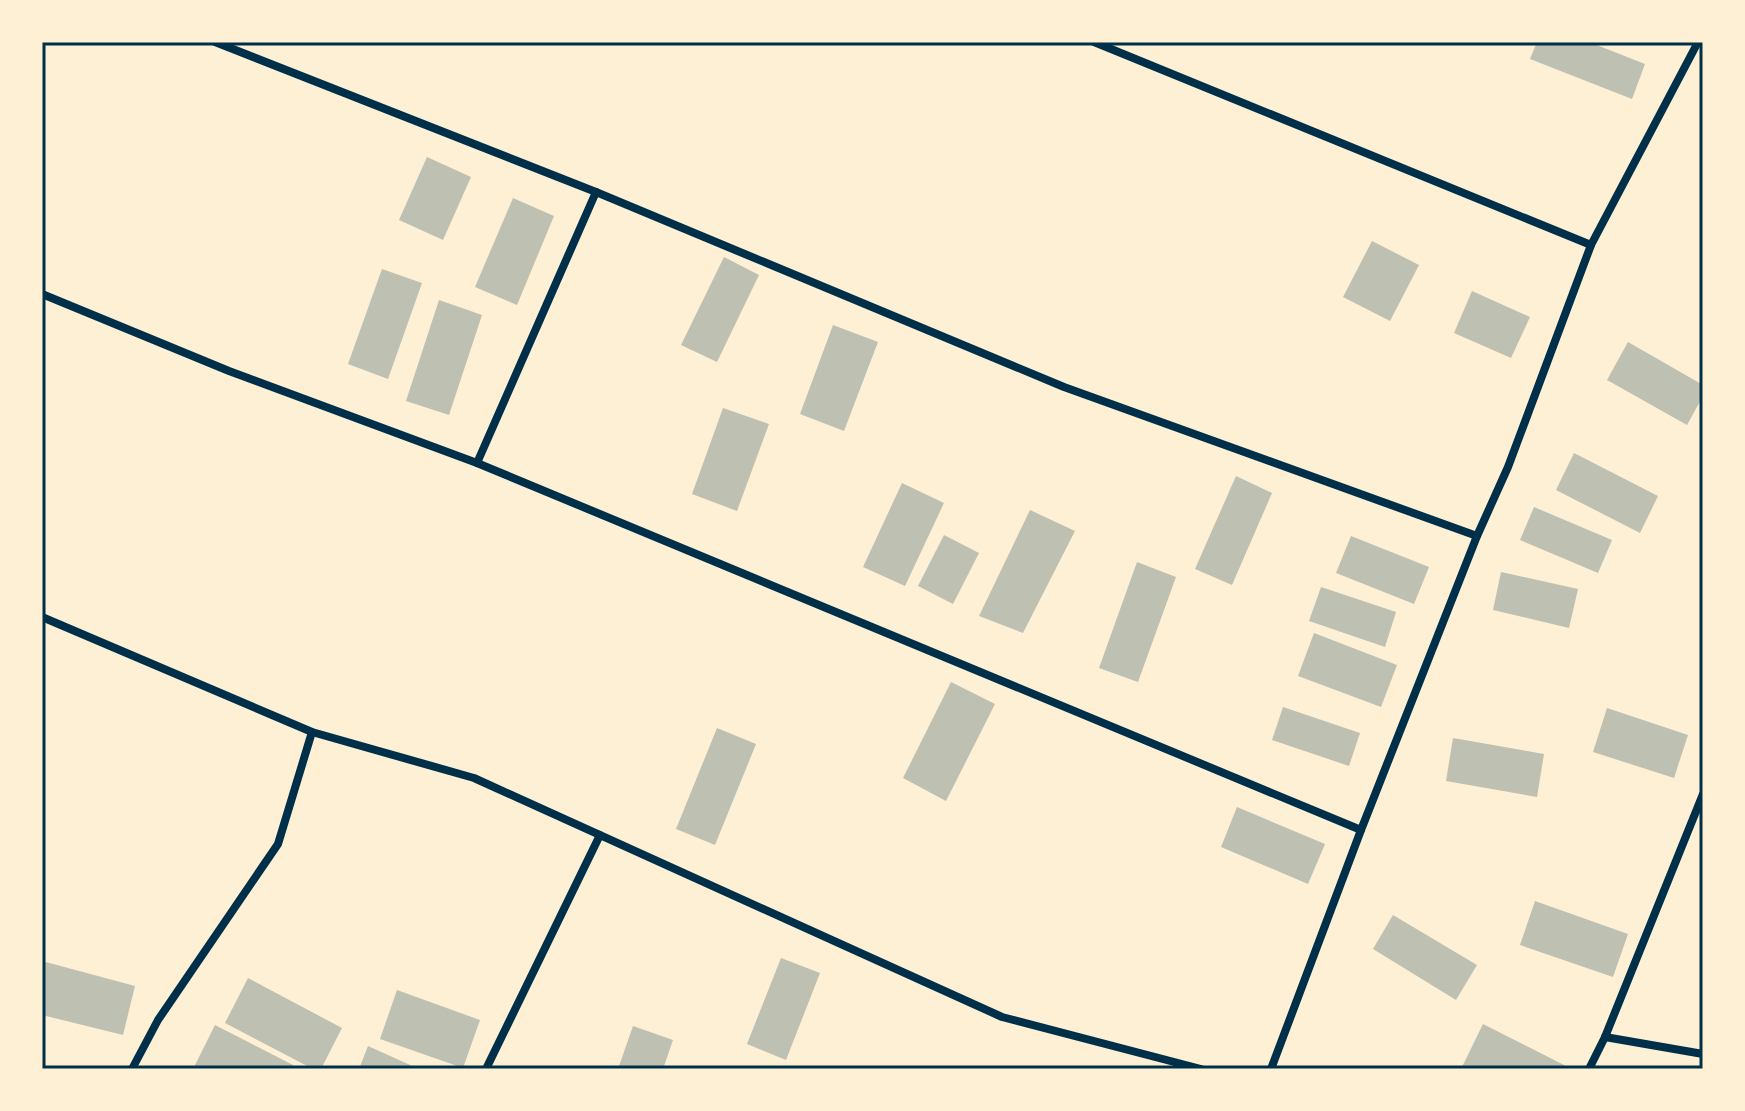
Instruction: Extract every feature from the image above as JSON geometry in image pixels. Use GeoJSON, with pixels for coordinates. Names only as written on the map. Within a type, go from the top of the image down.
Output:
{"type":"FeatureCollection","features":[{"type":"Feature","properties":{"kind":"street"},"geometry":{"type":"LineString","coordinates":[[215,42],[596,192],[1064,387],[1477,536]]}},
{"type":"Feature","properties":{"kind":"street"},"geometry":{"type":"LineString","coordinates":[[1094,42],[1591,245]]}},
{"type":"Feature","properties":{"kind":"street"},"geometry":{"type":"LineString","coordinates":[[1271,1069],[1361,830],[1477,536],[1508,467],[1591,245],[1698,42]]}},
{"type":"Feature","properties":{"kind":"street"},"geometry":{"type":"LineString","coordinates":[[477,463],[596,192]]}},
{"type":"Feature","properties":{"kind":"street"},"geometry":{"type":"LineString","coordinates":[[42,294],[229,371],[477,463],[1361,830]]}},
{"type":"Feature","properties":{"kind":"street"},"geometry":{"type":"LineString","coordinates":[[43,620],[312,732],[474,778],[1002,1017],[1201,1069]]}},
{"type":"Feature","properties":{"kind":"street"},"geometry":{"type":"LineString","coordinates":[[132,1069],[158,1020],[278,844],[312,732]]}},
{"type":"Feature","properties":{"kind":"street"},"geometry":{"type":"LineString","coordinates":[[1589,1069],[1605,1037],[1703,794]]}},
{"type":"Feature","properties":{"kind":"street"},"geometry":{"type":"LineString","coordinates":[[486,1069],[600,835]]}},
{"type":"Feature","properties":{"kind":"street"},"geometry":{"type":"LineString","coordinates":[[1605,1037],[1703,1054]]}},
{"type":"Feature","properties":{"kind":"building"},"geometry":{"type":"Polygon","coordinates":[[[1537,42],[1589,42],[1645,64],[1632,99],[1530,59],[1537,42]]]}},
{"type":"Feature","properties":{"kind":"building"},"geometry":{"type":"Polygon","coordinates":[[[427,157],[471,177],[443,240],[399,220],[427,157]]]}},
{"type":"Feature","properties":{"kind":"building"},"geometry":{"type":"Polygon","coordinates":[[[513,198],[554,216],[517,305],[475,287],[513,198]]]}},
{"type":"Feature","properties":{"kind":"building"},"geometry":{"type":"Polygon","coordinates":[[[1372,241],[1419,265],[1390,321],[1343,297],[1372,241]]]}},
{"type":"Feature","properties":{"kind":"building"},"geometry":{"type":"Polygon","coordinates":[[[724,257],[759,275],[717,362],[681,345],[724,257]]]}},
{"type":"Feature","properties":{"kind":"building"},"geometry":{"type":"Polygon","coordinates":[[[382,269],[422,283],[388,379],[348,364],[382,269]]]}},
{"type":"Feature","properties":{"kind":"building"},"geometry":{"type":"Polygon","coordinates":[[[1472,291],[1530,317],[1511,358],[1454,333],[1472,291]]]}},
{"type":"Feature","properties":{"kind":"building"},"geometry":{"type":"Polygon","coordinates":[[[439,300],[482,315],[449,415],[406,401],[439,300]]]}},
{"type":"Feature","properties":{"kind":"building"},"geometry":{"type":"Polygon","coordinates":[[[833,325],[878,342],[844,431],[800,414],[833,325]]]}},
{"type":"Feature","properties":{"kind":"building"},"geometry":{"type":"Polygon","coordinates":[[[1628,342],[1703,385],[1703,396],[1687,425],[1607,380],[1628,342]]]}},
{"type":"Feature","properties":{"kind":"building"},"geometry":{"type":"Polygon","coordinates":[[[723,408],[769,424],[737,511],[692,494],[723,408]]]}},
{"type":"Feature","properties":{"kind":"building"},"geometry":{"type":"Polygon","coordinates":[[[1574,453],[1658,496],[1640,533],[1556,490],[1574,453]]]}},
{"type":"Feature","properties":{"kind":"building"},"geometry":{"type":"Polygon","coordinates":[[[1236,476],[1272,493],[1232,585],[1195,569],[1236,476]]]}},
{"type":"Feature","properties":{"kind":"building"},"geometry":{"type":"Polygon","coordinates":[[[902,483],[944,503],[905,586],[863,567],[902,483]]]}},
{"type":"Feature","properties":{"kind":"building"},"geometry":{"type":"Polygon","coordinates":[[[1534,507],[1612,540],[1598,573],[1520,540],[1534,507]]]}},
{"type":"Feature","properties":{"kind":"building"},"geometry":{"type":"Polygon","coordinates":[[[1030,510],[1075,531],[1023,633],[979,616],[1030,510]]]}},
{"type":"Feature","properties":{"kind":"building"},"geometry":{"type":"Polygon","coordinates":[[[944,535],[979,553],[953,604],[918,586],[944,535]]]}},
{"type":"Feature","properties":{"kind":"building"},"geometry":{"type":"Polygon","coordinates":[[[1351,536],[1429,567],[1414,604],[1336,573],[1351,536]]]}},
{"type":"Feature","properties":{"kind":"building"},"geometry":{"type":"Polygon","coordinates":[[[1137,562],[1176,577],[1138,682],[1099,668],[1137,562]]]}},
{"type":"Feature","properties":{"kind":"building"},"geometry":{"type":"Polygon","coordinates":[[[1501,572],[1578,589],[1569,628],[1493,610],[1501,572]]]}},
{"type":"Feature","properties":{"kind":"building"},"geometry":{"type":"Polygon","coordinates":[[[1321,587],[1396,612],[1385,647],[1309,621],[1321,587]]]}},
{"type":"Feature","properties":{"kind":"building"},"geometry":{"type":"Polygon","coordinates":[[[1314,633],[1397,665],[1381,707],[1298,676],[1314,633]]]}},
{"type":"Feature","properties":{"kind":"building"},"geometry":{"type":"Polygon","coordinates":[[[951,682],[995,704],[946,801],[903,778],[951,682]]]}},
{"type":"Feature","properties":{"kind":"building"},"geometry":{"type":"Polygon","coordinates":[[[1283,707],[1360,733],[1349,766],[1272,740],[1283,707]]]}},
{"type":"Feature","properties":{"kind":"building"},"geometry":{"type":"Polygon","coordinates":[[[1607,708],[1688,735],[1674,778],[1593,752],[1607,708]]]}},
{"type":"Feature","properties":{"kind":"building"},"geometry":{"type":"Polygon","coordinates":[[[717,728],[756,744],[715,845],[676,829],[717,728]]]}},
{"type":"Feature","properties":{"kind":"building"},"geometry":{"type":"Polygon","coordinates":[[[1453,738],[1544,754],[1537,797],[1446,781],[1453,738]]]}},
{"type":"Feature","properties":{"kind":"building"},"geometry":{"type":"Polygon","coordinates":[[[1237,807],[1325,844],[1308,884],[1221,847],[1237,807]]]}},
{"type":"Feature","properties":{"kind":"building"},"geometry":{"type":"Polygon","coordinates":[[[1535,901],[1628,934],[1613,977],[1520,945],[1535,901]]]}},
{"type":"Feature","properties":{"kind":"building"},"geometry":{"type":"Polygon","coordinates":[[[1393,915],[1477,965],[1456,1000],[1373,949],[1393,915]]]}},
{"type":"Feature","properties":{"kind":"building"},"geometry":{"type":"Polygon","coordinates":[[[781,958],[820,973],[786,1060],[747,1044],[781,958]]]}},
{"type":"Feature","properties":{"kind":"building"},"geometry":{"type":"Polygon","coordinates":[[[42,961],[135,986],[123,1035],[42,1015],[42,961]]]}},
{"type":"Feature","properties":{"kind":"building"},"geometry":{"type":"Polygon","coordinates":[[[248,978],[342,1028],[321,1069],[313,1069],[225,1023],[248,978]]]}},
{"type":"Feature","properties":{"kind":"building"},"geometry":{"type":"Polygon","coordinates":[[[397,990],[480,1020],[463,1068],[380,1039],[397,990]]]}},
{"type":"Feature","properties":{"kind":"building"},"geometry":{"type":"Polygon","coordinates":[[[1483,1024],[1572,1069],[1461,1069],[1483,1024]]]}},
{"type":"Feature","properties":{"kind":"building"},"geometry":{"type":"Polygon","coordinates":[[[215,1025],[293,1065],[292,1069],[193,1069],[215,1025]]]}},
{"type":"Feature","properties":{"kind":"building"},"geometry":{"type":"Polygon","coordinates":[[[633,1026],[673,1040],[663,1069],[618,1069],[633,1026]]]}},
{"type":"Feature","properties":{"kind":"building"},"geometry":{"type":"Polygon","coordinates":[[[368,1046],[419,1069],[359,1069],[368,1046]]]}}]}
